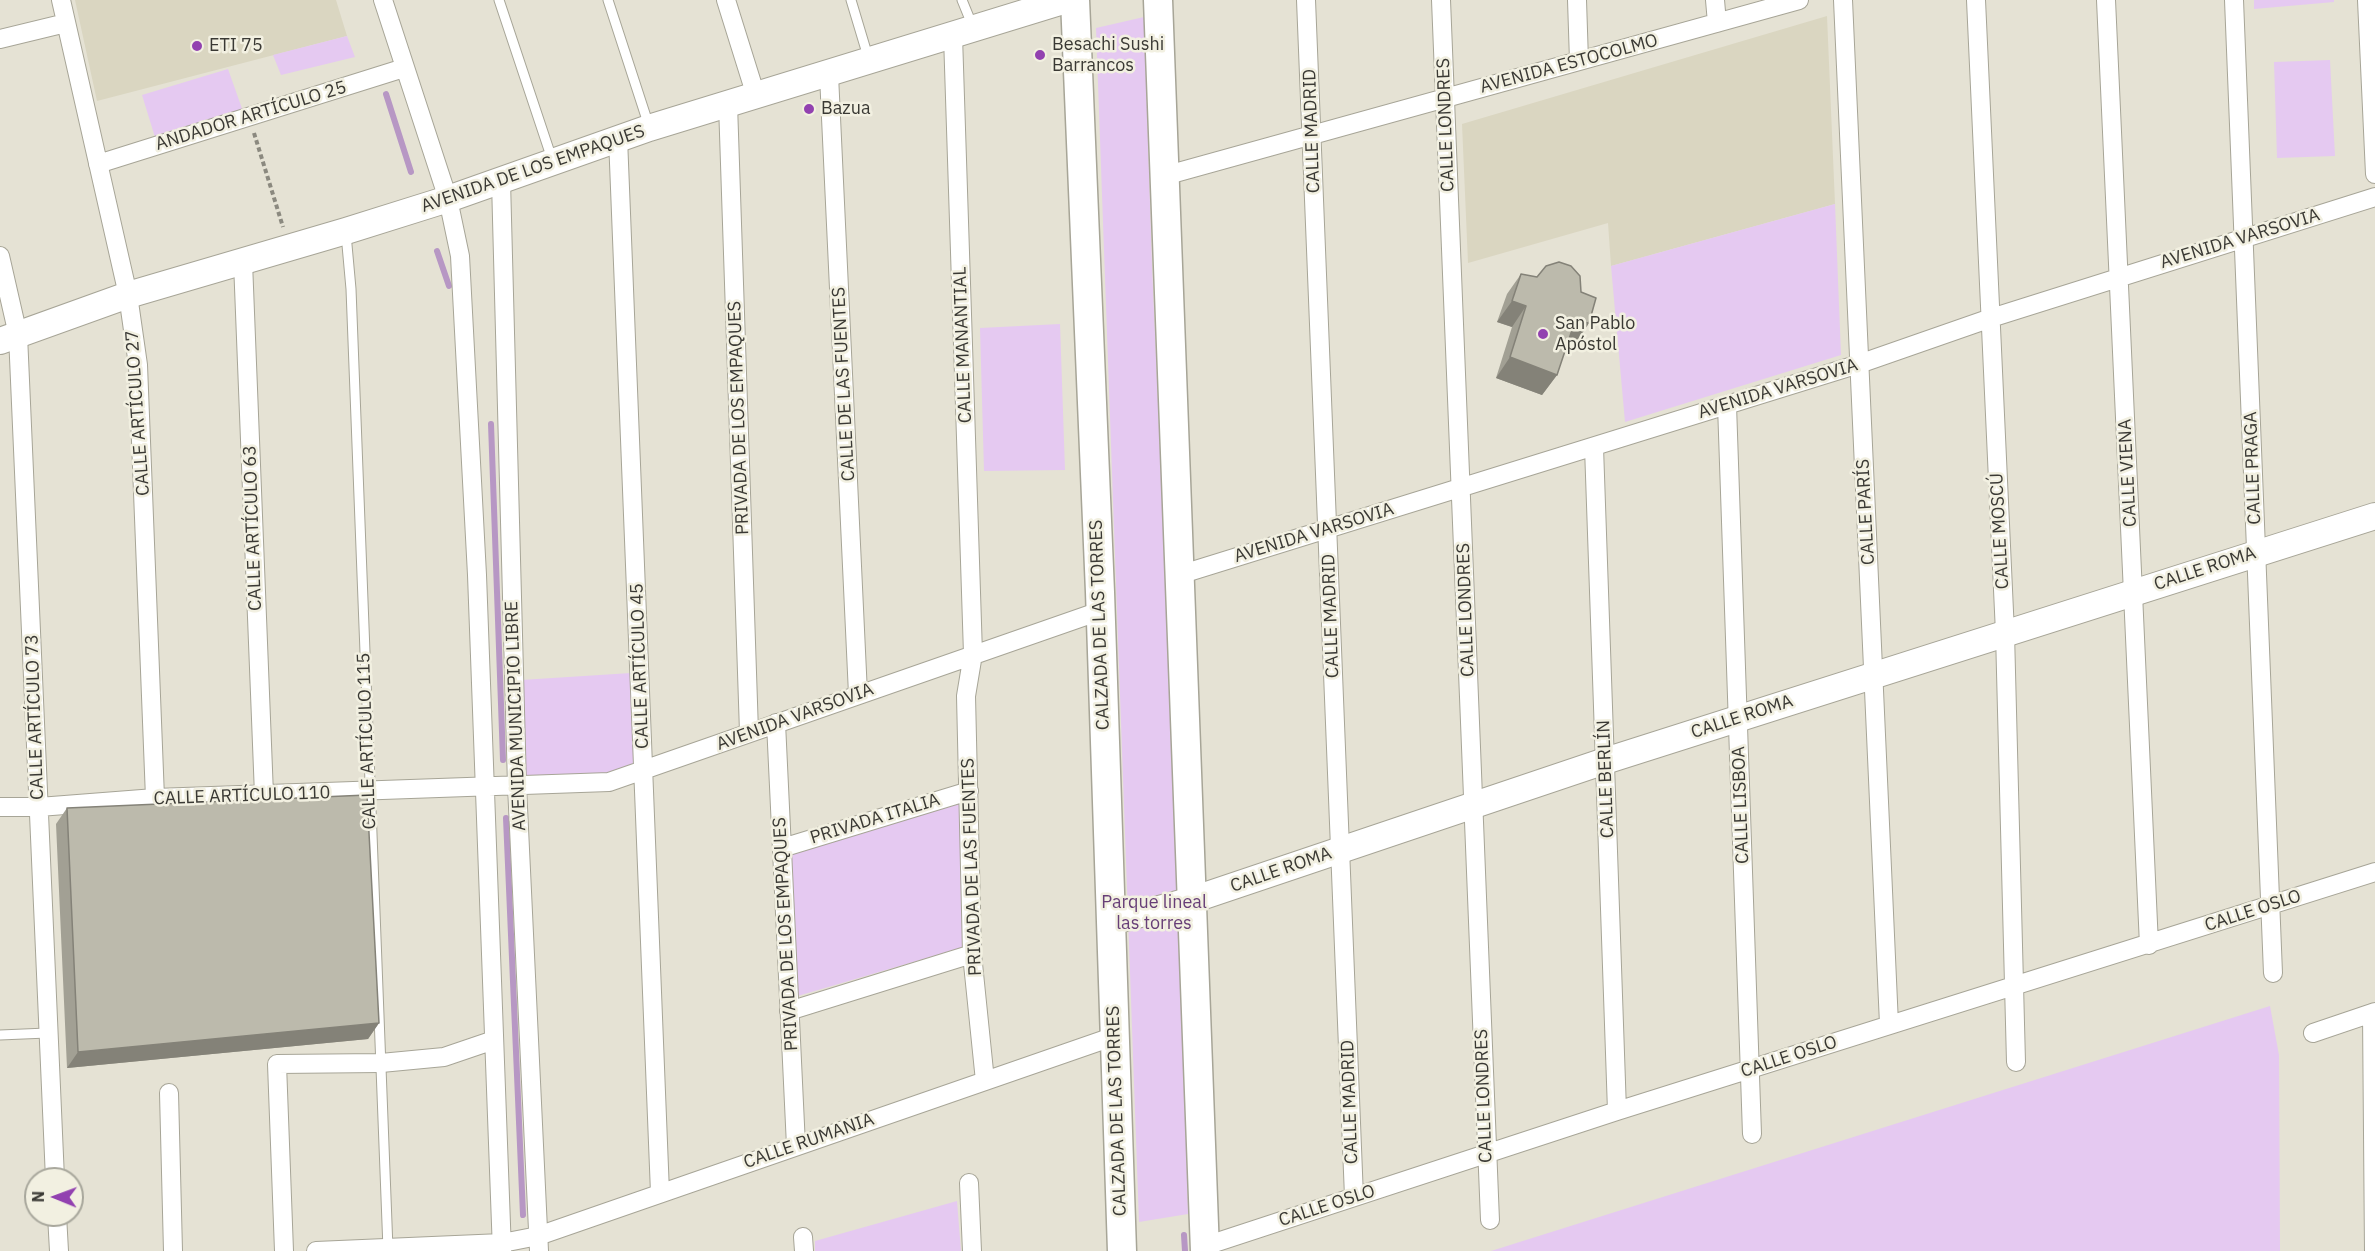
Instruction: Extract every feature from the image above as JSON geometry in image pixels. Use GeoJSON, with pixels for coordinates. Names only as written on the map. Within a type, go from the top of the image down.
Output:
{"type":"FeatureCollection","features":[{"type":"Feature","properties":{"kind":"main road","name":"CALZADA DE LAS TORRES"},"geometry":{"type":"LineString","coordinates":[[1074,0],[1100,611],[1122,1251]]}},
{"type":"Feature","properties":{"kind":"main road"},"geometry":{"type":"LineString","coordinates":[[1158,0],[1205,1248]]}},
{"type":"Feature","properties":{"kind":"street","name":"CALLE ARTÍCULO 27"},"geometry":{"type":"LineString","coordinates":[[61,0],[128,295],[138,365],[156,798]]}},
{"type":"Feature","properties":{"kind":"street","name":"AVENIDA MUNICIPIO LIBRE"},"geometry":{"type":"LineString","coordinates":[[383,0],[448,199],[460,256],[468,383],[502,1247]]}},
{"type":"Feature","properties":{"kind":"street"},"geometry":{"type":"LineString","coordinates":[[726,0],[756,96]]}},
{"type":"Feature","properties":{"kind":"street","name":"AVENIDA DE LOS EMPAQUES"},"geometry":{"type":"LineString","coordinates":[[9,338],[128,295],[448,199],[649,128],[830,75],[1066,0]]}},
{"type":"Feature","properties":{"kind":"street","name":"CALLE MADRID"},"geometry":{"type":"LineString","coordinates":[[1306,0],[1354,1197]]}},
{"type":"Feature","properties":{"kind":"street","name":"CALLE LONDRES"},"geometry":{"type":"LineString","coordinates":[[1441,0],[1485,1155],[1490,1220]]}},
{"type":"Feature","properties":{"kind":"street"},"geometry":{"type":"LineString","coordinates":[[1577,0],[1579,61]]}},
{"type":"Feature","properties":{"kind":"street"},"geometry":{"type":"LineString","coordinates":[[1715,0],[1716,23]]}},
{"type":"Feature","properties":{"kind":"street","name":"AVENIDA ESTOCOLMO"},"geometry":{"type":"LineString","coordinates":[[1164,176],[1799,0]]}},
{"type":"Feature","properties":{"kind":"street","name":"CALLE PARÍS"},"geometry":{"type":"LineString","coordinates":[[1843,0],[1889,1024]]}},
{"type":"Feature","properties":{"kind":"street","name":"CALLE MOSCÚ"},"geometry":{"type":"LineString","coordinates":[[1976,0],[2005,633],[2016,1062]]}},
{"type":"Feature","properties":{"kind":"street","name":"CALLE VIENA"},"geometry":{"type":"LineString","coordinates":[[2106,0],[2149,945]]}},
{"type":"Feature","properties":{"kind":"street","name":"CALLE PRAGA"},"geometry":{"type":"LineString","coordinates":[[2234,0],[2273,973]]}},
{"type":"Feature","properties":{"kind":"street"},"geometry":{"type":"LineString","coordinates":[[2367,0],[2375,174]]}},
{"type":"Feature","properties":{"kind":"street"},"geometry":{"type":"LineString","coordinates":[[0,39],[66,23]]}},
{"type":"Feature","properties":{"kind":"street","name":"CALLE MANANTIAL"},"geometry":{"type":"LineString","coordinates":[[964,32],[973,654]]}},
{"type":"Feature","properties":{"kind":"street","name":"ANDADOR ARTÍCULO 25"},"geometry":{"type":"LineString","coordinates":[[98,164],[404,68]]}},
{"type":"Feature","properties":{"kind":"street","name":"CALLE DE LAS FUENTES"},"geometry":{"type":"LineString","coordinates":[[830,75],[858,694]]}},
{"type":"Feature","properties":{"kind":"street","name":"PRIVADA DE LOS EMPAQUES"},"geometry":{"type":"LineString","coordinates":[[728,104],[749,732]]}},
{"type":"Feature","properties":{"kind":"street","name":"CALLE ARTÍCULO 45"},"geometry":{"type":"LineString","coordinates":[[618,138],[660,1193]]}},
{"type":"Feature","properties":{"kind":"street","name":"AVENIDA MUNICIPIO LIBRE"},"geometry":{"type":"LineString","coordinates":[[501,181],[517,786],[539,1243]]}},
{"type":"Feature","properties":{"kind":"street","name":"AVENIDA VARSOVIA"},"geometry":{"type":"LineString","coordinates":[[1179,575],[1859,364],[2118,276],[2375,197]]}},
{"type":"Feature","properties":{"kind":"street","name":"CALLE ARTÍCULO 73"},"geometry":{"type":"LineString","coordinates":[[0,256],[9,338],[39,807],[54,1167]]}},
{"type":"Feature","properties":{"kind":"street","name":"CALLE ARTÍCULO 63"},"geometry":{"type":"LineString","coordinates":[[243,262],[264,795]]}},
{"type":"Feature","properties":{"kind":"street","name":"CALLE LISBOA"},"geometry":{"type":"LineString","coordinates":[[1727,405],[1752,1134]]}},
{"type":"Feature","properties":{"kind":"street","name":"CALLE BERLÍN"},"geometry":{"type":"LineString","coordinates":[[1594,447],[1617,1111]]}},
{"type":"Feature","properties":{"kind":"street","name":"CALLE ROMA"},"geometry":{"type":"LineString","coordinates":[[1111,922],[1192,900],[1605,761],[2375,516]]}},
{"type":"Feature","properties":{"kind":"street","name":"AVENIDA VARSOVIA"},"geometry":{"type":"LineString","coordinates":[[483,787],[609,782],[644,772],[749,732],[1100,611]]}},
{"type":"Feature","properties":{"kind":"street","name":"PRIVADA DE LAS FUENTES"},"geometry":{"type":"LineString","coordinates":[[973,654],[966,696],[972,954],[985,1080]]}},
{"type":"Feature","properties":{"kind":"street","name":"PRIVADA DE LOS EMPAQUES"},"geometry":{"type":"LineString","coordinates":[[776,723],[796,1146]]}},
{"type":"Feature","properties":{"kind":"street","name":"CALLE ARTÍCULO 110"},"geometry":{"type":"LineString","coordinates":[[0,807],[39,807],[156,798],[483,787]]}},
{"type":"Feature","properties":{"kind":"street","name":"PRIVADA ITALIA"},"geometry":{"type":"LineString","coordinates":[[782,848],[969,791]]}},
{"type":"Feature","properties":{"kind":"street","name":"CALLE OSLO"},"geometry":{"type":"LineString","coordinates":[[1205,1248],[1617,1111],[2375,872]]}},
{"type":"Feature","properties":{"kind":"street"},"geometry":{"type":"LineString","coordinates":[[789,1011],[972,954]]}},
{"type":"Feature","properties":{"kind":"street"},"geometry":{"type":"LineString","coordinates":[[2313,1033],[2373,1013],[2374,1248]]}},
{"type":"Feature","properties":{"kind":"street","name":"CALLE RUMANIA"},"geometry":{"type":"LineString","coordinates":[[316,1251],[502,1247],[539,1243],[660,1193],[1114,1036]]}},
{"type":"Feature","properties":{"kind":"street"},"geometry":{"type":"LineString","coordinates":[[284,1251],[277,1064],[381,1063],[444,1057],[494,1040]]}},
{"type":"Feature","properties":{"kind":"street"},"geometry":{"type":"LineString","coordinates":[[169,1093],[174,1251]]}},
{"type":"Feature","properties":{"kind":"street"},"geometry":{"type":"LineString","coordinates":[[969,1183],[972,1251]]}},
{"type":"Feature","properties":{"kind":"street"},"geometry":{"type":"LineString","coordinates":[[57,1227],[58,1251]]}},
{"type":"Feature","properties":{"kind":"lane"},"geometry":{"type":"LineString","coordinates":[[499,0],[553,161]]}},
{"type":"Feature","properties":{"kind":"lane"},"geometry":{"type":"LineString","coordinates":[[608,0],[649,128]]}},
{"type":"Feature","properties":{"kind":"lane"},"geometry":{"type":"LineString","coordinates":[[851,0],[870,62]]}},
{"type":"Feature","properties":{"kind":"lane"},"geometry":{"type":"LineString","coordinates":[[962,0],[964,32]]}},
{"type":"Feature","properties":{"kind":"lane","name":"CALLE ARTÍCULO 115"},"geometry":{"type":"LineString","coordinates":[[346,231],[351,289],[388,1250]]}},
{"type":"Feature","properties":{"kind":"lane"},"geometry":{"type":"LineString","coordinates":[[0,1035],[47,1033]]}},
{"type":"Feature","properties":{"kind":"path"},"geometry":{"type":"LineString","coordinates":[[249,117],[289,247]]}},
{"type":"Feature","properties":{"kind":"shaded area","name":"ETI 75"},"geometry":{"type":"Polygon","coordinates":[[[75,0],[336,0],[347,36],[97,101],[75,0]]]}},
{"type":"Feature","properties":{"kind":"shaded area"},"geometry":{"type":"Polygon","coordinates":[[[1827,16],[1835,204],[1611,266],[1608,223],[1468,263],[1462,124],[1827,16]]]}},
{"type":"Feature","properties":{"kind":"green space"},"geometry":{"type":"Polygon","coordinates":[[[2254,0],[2334,0],[2334,2],[2254,9],[2254,0]]]}},
{"type":"Feature","properties":{"kind":"green space","name":"Parque lineal las torres"},"geometry":{"type":"Polygon","coordinates":[[[1144,17],[1152,266],[1180,913],[1188,1214],[1139,1222],[1096,28],[1144,17]]]}},
{"type":"Feature","properties":{"kind":"green space"},"geometry":{"type":"Polygon","coordinates":[[[347,36],[355,57],[281,75],[273,55],[347,36]]]}},
{"type":"Feature","properties":{"kind":"green space"},"geometry":{"type":"Polygon","coordinates":[[[2330,60],[2335,156],[2277,158],[2274,62],[2330,60]]]}},
{"type":"Feature","properties":{"kind":"green space"},"geometry":{"type":"Polygon","coordinates":[[[228,69],[245,117],[158,147],[142,95],[228,69]]]}},
{"type":"Feature","properties":{"kind":"green space"},"geometry":{"type":"Polygon","coordinates":[[[1835,204],[1841,355],[1625,422],[1611,266],[1835,204]]]}},
{"type":"Feature","properties":{"kind":"green space"},"geometry":{"type":"Polygon","coordinates":[[[1060,324],[1065,470],[984,471],[980,328],[1060,324]]]}},
{"type":"Feature","properties":{"kind":"green space"},"geometry":{"type":"Polygon","coordinates":[[[631,673],[635,768],[597,778],[524,780],[521,680],[631,673]]]}},
{"type":"Feature","properties":{"kind":"green space"},"geometry":{"type":"Polygon","coordinates":[[[961,803],[964,947],[791,998],[786,855],[961,803]]]}},
{"type":"Feature","properties":{"kind":"green space"},"geometry":{"type":"Polygon","coordinates":[[[2270,1006],[2279,1055],[2280,1251],[1491,1251],[2270,1006]]]}},
{"type":"Feature","properties":{"kind":"green space"},"geometry":{"type":"Polygon","coordinates":[[[957,1201],[961,1251],[815,1251],[815,1241],[957,1201]]]}},
{"type":"Feature","properties":{"kind":"building","name":"San Pablo Apóstol"},"geometry":{"type":"Polygon","coordinates":[[[1559,262],[1571,266],[1580,276],[1581,292],[1596,298],[1589,323],[1575,321],[1557,375],[1510,357],[1526,306],[1512,301],[1521,274],[1537,277],[1546,266],[1559,262]]]}},
{"type":"Feature","properties":{"kind":"building"},"geometry":{"type":"Polygon","coordinates":[[[367,795],[379,1023],[78,1052],[67,808],[367,795]]]}},
{"type":"Feature","properties":{"kind":"waterway"},"geometry":{"type":"LineString","coordinates":[[386,94],[411,172]]}},
{"type":"Feature","properties":{"kind":"waterway"},"geometry":{"type":"LineString","coordinates":[[437,251],[449,286]]}},
{"type":"Feature","properties":{"kind":"waterway"},"geometry":{"type":"LineString","coordinates":[[491,424],[503,760]]}},
{"type":"Feature","properties":{"kind":"waterway"},"geometry":{"type":"LineString","coordinates":[[506,818],[523,1215]]}},
{"type":"Feature","properties":{"kind":"waterway"},"geometry":{"type":"LineString","coordinates":[[1184,1235],[1185,1251]]}},
{"type":"Feature","properties":{"kind":"place","name":"ETI 75"},"geometry":{"type":"Point","coordinates":[197,46]}},
{"type":"Feature","properties":{"kind":"place","name":"Besachi Sushi Barrancos"},"geometry":{"type":"Point","coordinates":[1040,55]}},
{"type":"Feature","properties":{"kind":"place","name":"Bazua"},"geometry":{"type":"Point","coordinates":[809,109]}},
{"type":"Feature","properties":{"kind":"place","name":"San Pablo Apóstol"},"geometry":{"type":"Point","coordinates":[1543,334]}}]}
